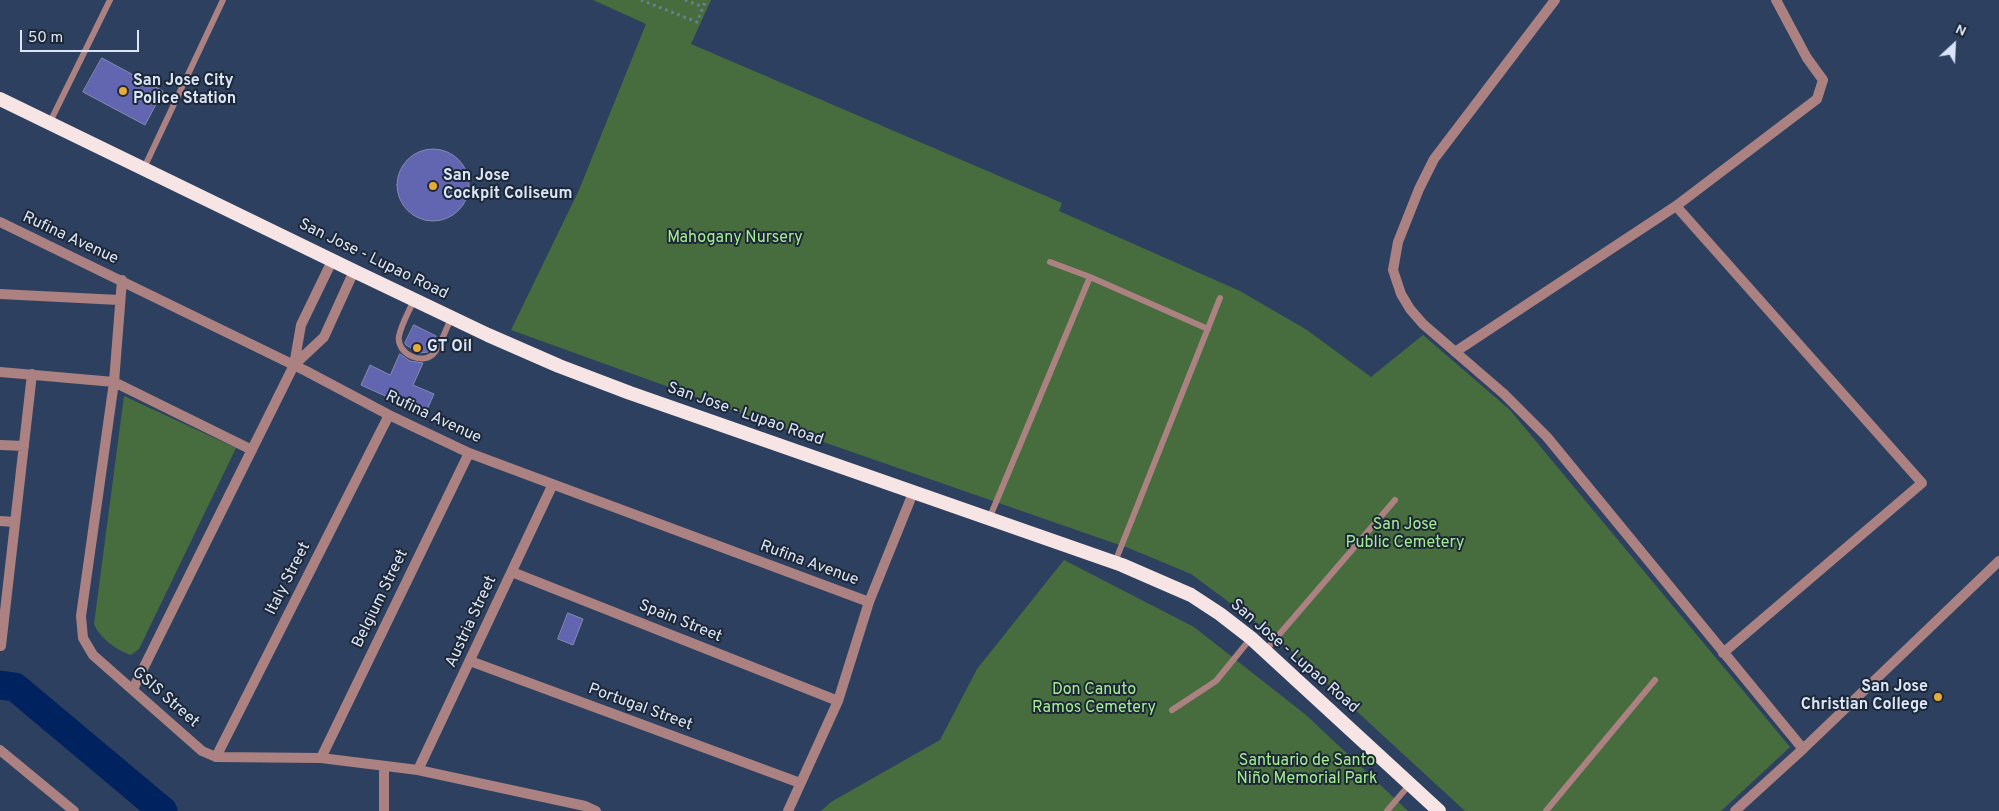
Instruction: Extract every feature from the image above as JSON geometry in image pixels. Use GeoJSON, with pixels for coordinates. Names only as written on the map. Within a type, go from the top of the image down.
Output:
{"type":"FeatureCollection","features":[{"type":"Feature","properties":{"kind":"highway","name":"San Jose - Lupao Road"},"geometry":{"type":"LineString","coordinates":[[0,99],[354,272],[559,366],[913,493],[1115,562],[1191,595],[1251,638],[1440,811]]}},
{"type":"Feature","properties":{"kind":"street"},"geometry":{"type":"LineString","coordinates":[[1555,0],[1434,160],[1398,242],[1393,270],[1401,294],[1410,309],[1423,324],[1504,394],[1542,432],[1803,749]]}},
{"type":"Feature","properties":{"kind":"street"},"geometry":{"type":"LineString","coordinates":[[1455,352],[1676,206],[1817,99],[1823,80],[1807,58],[1776,0]]}},
{"type":"Feature","properties":{"kind":"street"},"geometry":{"type":"LineString","coordinates":[[1676,206],[1922,483],[1723,653]]}},
{"type":"Feature","properties":{"kind":"street","name":"Rufina Avenue"},"geometry":{"type":"LineString","coordinates":[[0,222],[122,280],[294,365],[389,415],[469,453],[552,486],[870,602]]}},
{"type":"Feature","properties":{"kind":"street"},"geometry":{"type":"LineString","coordinates":[[133,689],[294,365],[301,325],[332,261]]}},
{"type":"Feature","properties":{"kind":"street"},"geometry":{"type":"LineString","coordinates":[[294,365],[324,336],[354,272]]}},
{"type":"Feature","properties":{"kind":"street","name":"GSIS Street"},"geometry":{"type":"LineString","coordinates":[[122,280],[114,382],[80,624],[83,638],[93,655],[202,751],[216,758]]}},
{"type":"Feature","properties":{"kind":"street"},"geometry":{"type":"LineString","coordinates":[[0,294],[119,300]]}},
{"type":"Feature","properties":{"kind":"street"},"geometry":{"type":"LineString","coordinates":[[0,372],[114,382],[252,450]]}},
{"type":"Feature","properties":{"kind":"street"},"geometry":{"type":"LineString","coordinates":[[1,646],[3,594],[15,522],[32,374]]}},
{"type":"Feature","properties":{"kind":"street","name":"Italy Street"},"geometry":{"type":"LineString","coordinates":[[216,758],[389,415]]}},
{"type":"Feature","properties":{"kind":"street"},"geometry":{"type":"LineString","coordinates":[[0,445],[24,446]]}},
{"type":"Feature","properties":{"kind":"street","name":"Belgium Street"},"geometry":{"type":"LineString","coordinates":[[321,758],[469,453]]}},
{"type":"Feature","properties":{"kind":"street","name":"Austria Street"},"geometry":{"type":"LineString","coordinates":[[418,770],[552,486]]}},
{"type":"Feature","properties":{"kind":"street","name":"Rufina Avenue"},"geometry":{"type":"LineString","coordinates":[[788,811],[838,700],[870,602],[913,493]]}},
{"type":"Feature","properties":{"kind":"street"},"geometry":{"type":"LineString","coordinates":[[0,521],[15,522]]}},
{"type":"Feature","properties":{"kind":"street"},"geometry":{"type":"LineString","coordinates":[[1735,811],[1803,749],[1999,561]]}},
{"type":"Feature","properties":{"kind":"street","name":"Spain Street"},"geometry":{"type":"LineString","coordinates":[[512,572],[838,700]]}},
{"type":"Feature","properties":{"kind":"street","name":"Portugal Street"},"geometry":{"type":"LineString","coordinates":[[470,661],[800,783]]}},
{"type":"Feature","properties":{"kind":"street"},"geometry":{"type":"LineString","coordinates":[[0,750],[74,811]]}},
{"type":"Feature","properties":{"kind":"street"},"geometry":{"type":"LineString","coordinates":[[216,758],[321,758],[418,770],[585,806],[596,811]]}},
{"type":"Feature","properties":{"kind":"street"},"geometry":{"type":"LineString","coordinates":[[384,766],[384,811]]}},
{"type":"Feature","properties":{"kind":"lane"},"geometry":{"type":"LineString","coordinates":[[49,124],[110,0]]}},
{"type":"Feature","properties":{"kind":"lane"},"geometry":{"type":"LineString","coordinates":[[144,168],[223,0]]}},
{"type":"Feature","properties":{"kind":"lane"},"geometry":{"type":"LineString","coordinates":[[1050,262],[1090,277],[1208,329]]}},
{"type":"Feature","properties":{"kind":"lane"},"geometry":{"type":"LineString","coordinates":[[989,519],[1090,277]]}},
{"type":"Feature","properties":{"kind":"lane"},"geometry":{"type":"LineString","coordinates":[[1115,562],[1220,298]]}},
{"type":"Feature","properties":{"kind":"lane"},"geometry":{"type":"LineString","coordinates":[[414,299],[399,336],[400,346],[412,357],[423,358],[434,353],[452,317]]}},
{"type":"Feature","properties":{"kind":"lane"},"geometry":{"type":"LineString","coordinates":[[1265,651],[1395,500]]}},
{"type":"Feature","properties":{"kind":"lane"},"geometry":{"type":"LineString","coordinates":[[1172,710],[1216,681],[1251,638]]}},
{"type":"Feature","properties":{"kind":"lane"},"geometry":{"type":"LineString","coordinates":[[1546,811],[1655,680]]}},
{"type":"Feature","properties":{"kind":"lane"},"geometry":{"type":"LineString","coordinates":[[1387,811],[1410,784]]}},
{"type":"Feature","properties":{"kind":"path"},"geometry":{"type":"LineString","coordinates":[[641,0],[696,22],[706,0]]}},
{"type":"Feature","properties":{"kind":"path"},"geometry":{"type":"LineString","coordinates":[[685,0],[703,7]]}},
{"type":"Feature","properties":{"kind":"green space","name":"San Jose Public Cemetery"},"geometry":{"type":"Polygon","coordinates":[[[593,0],[711,0],[691,44],[1062,203],[1059,211],[1240,291],[1307,330],[1371,377],[1423,335],[1510,410],[1790,747],[1721,811],[1465,811],[1276,637],[1191,574],[1131,549],[763,421],[511,330],[579,190],[646,24],[593,0]]]}},
{"type":"Feature","properties":{"kind":"green space"},"geometry":{"type":"Polygon","coordinates":[[[124,396],[236,448],[139,649],[131,655],[109,643],[94,624],[124,396]]]}},
{"type":"Feature","properties":{"kind":"green space","name":"Don Canuto Ramos Cemetery"},"geometry":{"type":"Polygon","coordinates":[[[1064,560],[1194,627],[1306,715],[1408,811],[821,811],[831,802],[940,740],[977,669],[1064,560]]]}},
{"type":"Feature","properties":{"kind":"building","name":"San Jose City Police Station"},"geometry":{"type":"Polygon","coordinates":[[[102,58],[163,91],[145,125],[83,92],[102,58]]]}},
{"type":"Feature","properties":{"kind":"building","name":"San Jose Cockpit Coliseum"},"geometry":{"type":"Polygon","coordinates":[[[433,149],[453,155],[463,165],[469,185],[463,205],[453,215],[433,221],[413,215],[403,205],[397,185],[403,165],[413,155],[433,149]]]}},
{"type":"Feature","properties":{"kind":"building"},"geometry":{"type":"Polygon","coordinates":[[[414,325],[436,336],[428,352],[419,353],[406,345],[405,343],[414,325]]]}},
{"type":"Feature","properties":{"kind":"building"},"geometry":{"type":"Polygon","coordinates":[[[400,354],[410,361],[423,363],[413,385],[434,394],[425,414],[361,385],[370,365],[390,375],[400,354]]]}},
{"type":"Feature","properties":{"kind":"building"},"geometry":{"type":"Polygon","coordinates":[[[568,613],[583,619],[573,645],[558,639],[568,613]]]}},
{"type":"Feature","properties":{"kind":"waterway"},"geometry":{"type":"LineString","coordinates":[[0,685],[15,687],[163,811]]}},
{"type":"Feature","properties":{"kind":"place","name":"San Jose City Police Station"},"geometry":{"type":"Point","coordinates":[123,91]}},
{"type":"Feature","properties":{"kind":"place","name":"San Jose Cockpit Coliseum"},"geometry":{"type":"Point","coordinates":[433,186]}},
{"type":"Feature","properties":{"kind":"place","name":"GT Oil"},"geometry":{"type":"Point","coordinates":[417,348]}},
{"type":"Feature","properties":{"kind":"place","name":"San Jose Christian College"},"geometry":{"type":"Point","coordinates":[1938,697]}},
{"type":"Feature","properties":{"kind":"park label","name":"Mahogany Nursery"},"geometry":{"type":"Point","coordinates":[735,239]}},
{"type":"Feature","properties":{"kind":"park label","name":"Santuario de Santo Niño Memorial Park"},"geometry":{"type":"Point","coordinates":[1307,771]}}]}
